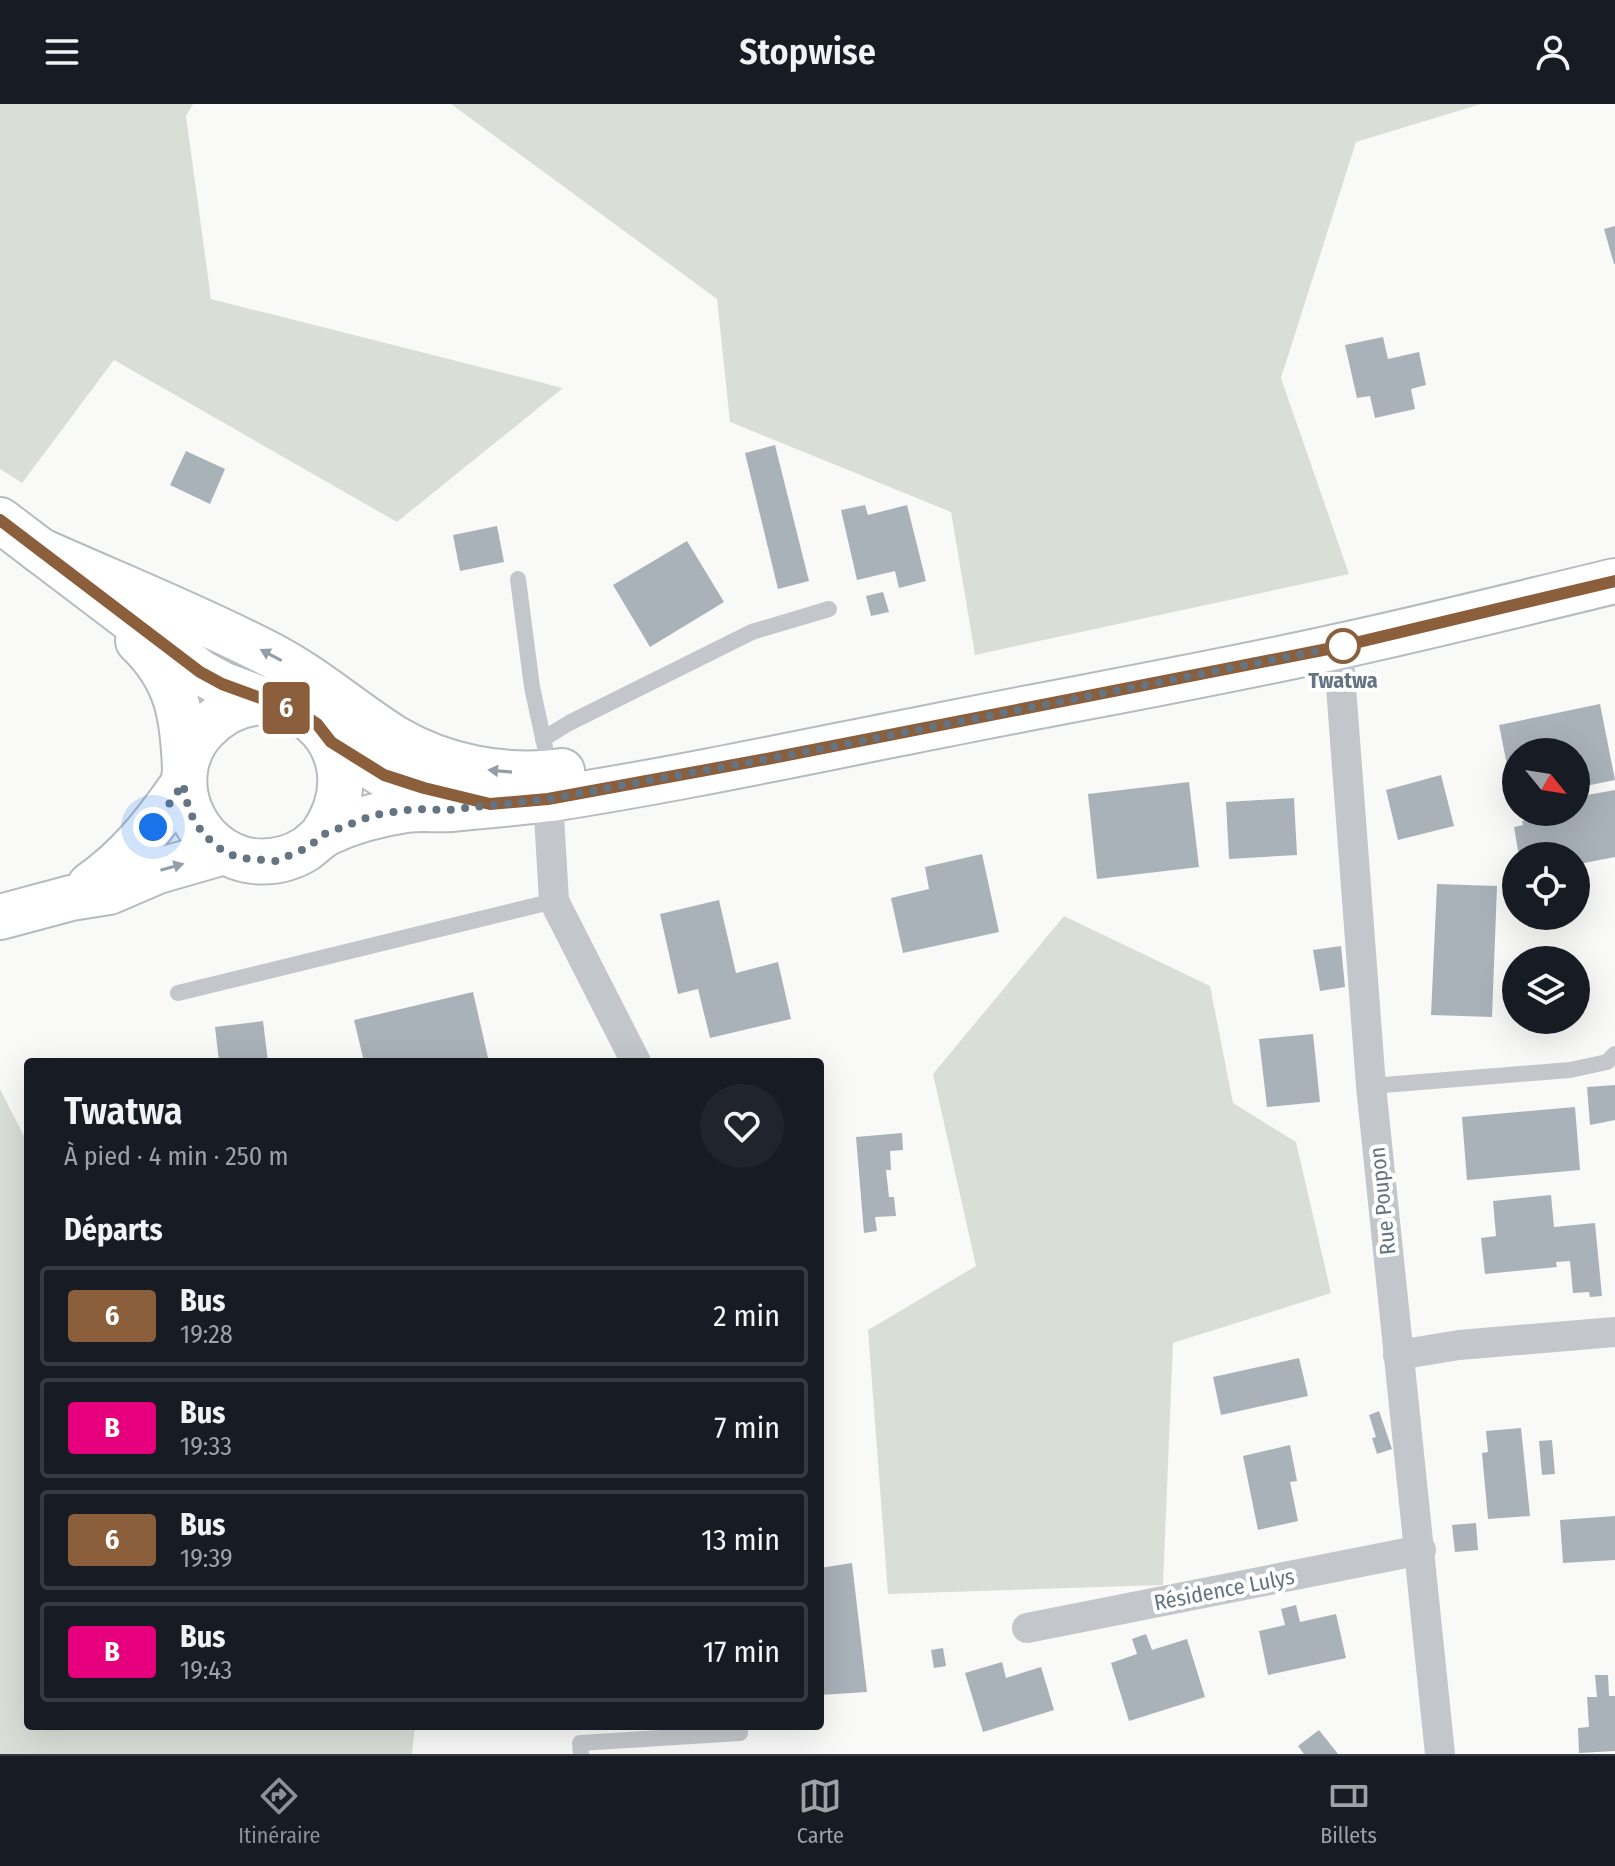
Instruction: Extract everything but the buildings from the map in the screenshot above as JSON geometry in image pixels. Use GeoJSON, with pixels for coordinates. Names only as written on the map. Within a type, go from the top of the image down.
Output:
{"type":"FeatureCollection","features":[{"type":"Feature","properties":{"kind":"main road"},"geometry":{"type":"LineString","coordinates":[[0,520],[200,672],[317,724],[331,742],[339,760],[342,780],[340,799],[322,835]]}},
{"type":"Feature","properties":{"kind":"main road"},"geometry":{"type":"LineString","coordinates":[[39,550],[266,652],[324,686],[395,738],[438,759],[502,772],[547,770],[740,748],[800,753],[1338,647],[1615,581]]}},
{"type":"Feature","properties":{"kind":"main road"},"geometry":{"type":"LineString","coordinates":[[39,550],[152,654],[167,675],[183,723],[184,777],[189,811],[203,834],[224,852],[249,860],[276,861],[301,851],[322,835],[374,815],[490,804],[547,770]]}},
{"type":"Feature","properties":{"kind":"main road"},"geometry":{"type":"LineString","coordinates":[[71,898],[107,873],[153,827],[184,777],[191,749],[202,732],[236,708],[256,703],[277,704]]}},
{"type":"Feature","properties":{"kind":"main road"},"geometry":{"type":"LineString","coordinates":[[331,742],[384,775],[490,804]]}},
{"type":"Feature","properties":{"kind":"main road"},"geometry":{"type":"LineString","coordinates":[[0,917],[71,898],[109,892],[158,871],[224,852]]}},
{"type":"Feature","properties":{"kind":"street","name":"Rue Poupon"},"geometry":{"type":"LineString","coordinates":[[1338,647],[1371,1086],[1440,1754]]}},
{"type":"Feature","properties":{"kind":"street"},"geometry":{"type":"LineString","coordinates":[[547,770],[554,901],[634,1058]]}},
{"type":"Feature","properties":{"kind":"street"},"geometry":{"type":"LineString","coordinates":[[1398,1355],[1459,1345],[1615,1332]]}},
{"type":"Feature","properties":{"kind":"street","name":"Résidence Lulys"},"geometry":{"type":"LineString","coordinates":[[1027,1628],[1421,1550]]}},
{"type":"Feature","properties":{"kind":"lane"},"geometry":{"type":"LineString","coordinates":[[518,579],[547,770]]}},
{"type":"Feature","properties":{"kind":"lane"},"geometry":{"type":"LineString","coordinates":[[547,770],[569,723],[752,632],[829,609]]}},
{"type":"Feature","properties":{"kind":"lane"},"geometry":{"type":"LineString","coordinates":[[178,993],[554,901]]}},
{"type":"Feature","properties":{"kind":"lane"},"geometry":{"type":"LineString","coordinates":[[1371,1086],[1570,1070],[1607,1062],[1615,1054]]}},
{"type":"Feature","properties":{"kind":"lane"},"geometry":{"type":"LineString","coordinates":[[581,1754],[580,1743],[740,1733],[740,1730]]}},
{"type":"Feature","properties":{"kind":"shaded area"},"geometry":{"type":"Polygon","coordinates":[[[0,104],[193,104],[186,116],[211,299],[563,388],[397,522],[114,360],[22,483],[0,469],[0,104]]]}},
{"type":"Feature","properties":{"kind":"shaded area"},"geometry":{"type":"Polygon","coordinates":[[[451,104],[1481,104],[1356,142],[1281,378],[1349,574],[975,655],[951,512],[730,422],[717,299],[451,104]]]}},
{"type":"Feature","properties":{"kind":"shaded area"},"geometry":{"type":"Polygon","coordinates":[[[1064,916],[1210,986],[1233,1103],[1296,1142],[1331,1293],[1173,1343],[1163,1585],[888,1594],[868,1330],[976,1266],[933,1074],[1064,916]]]}},
{"type":"Feature","properties":{"kind":"shaded area"},"geometry":{"type":"Polygon","coordinates":[[[0,1089],[24,1136],[24,1730],[415,1730],[412,1754],[0,1754],[0,1089]]]}},
{"type":"Feature","properties":{"kind":"bus line","name":"6"},"geometry":{"type":"LineString","coordinates":[[0,520],[200,672],[222,684],[299,712],[317,724],[331,742],[384,775],[490,804],[548,799],[772,758],[1338,647],[1615,581]]}},
{"type":"Feature","properties":{"kind":"place","name":"Twatwa"},"geometry":{"type":"Point","coordinates":[1343,646]}},
{"type":"Feature","properties":{"kind":"route"},"geometry":{"type":"LineString","coordinates":[[153,827],[183,784],[189,811],[203,834],[224,852],[240,858],[276,861],[309,847],[322,835],[374,815],[548,799],[800,753],[1343,646]]}}]}
